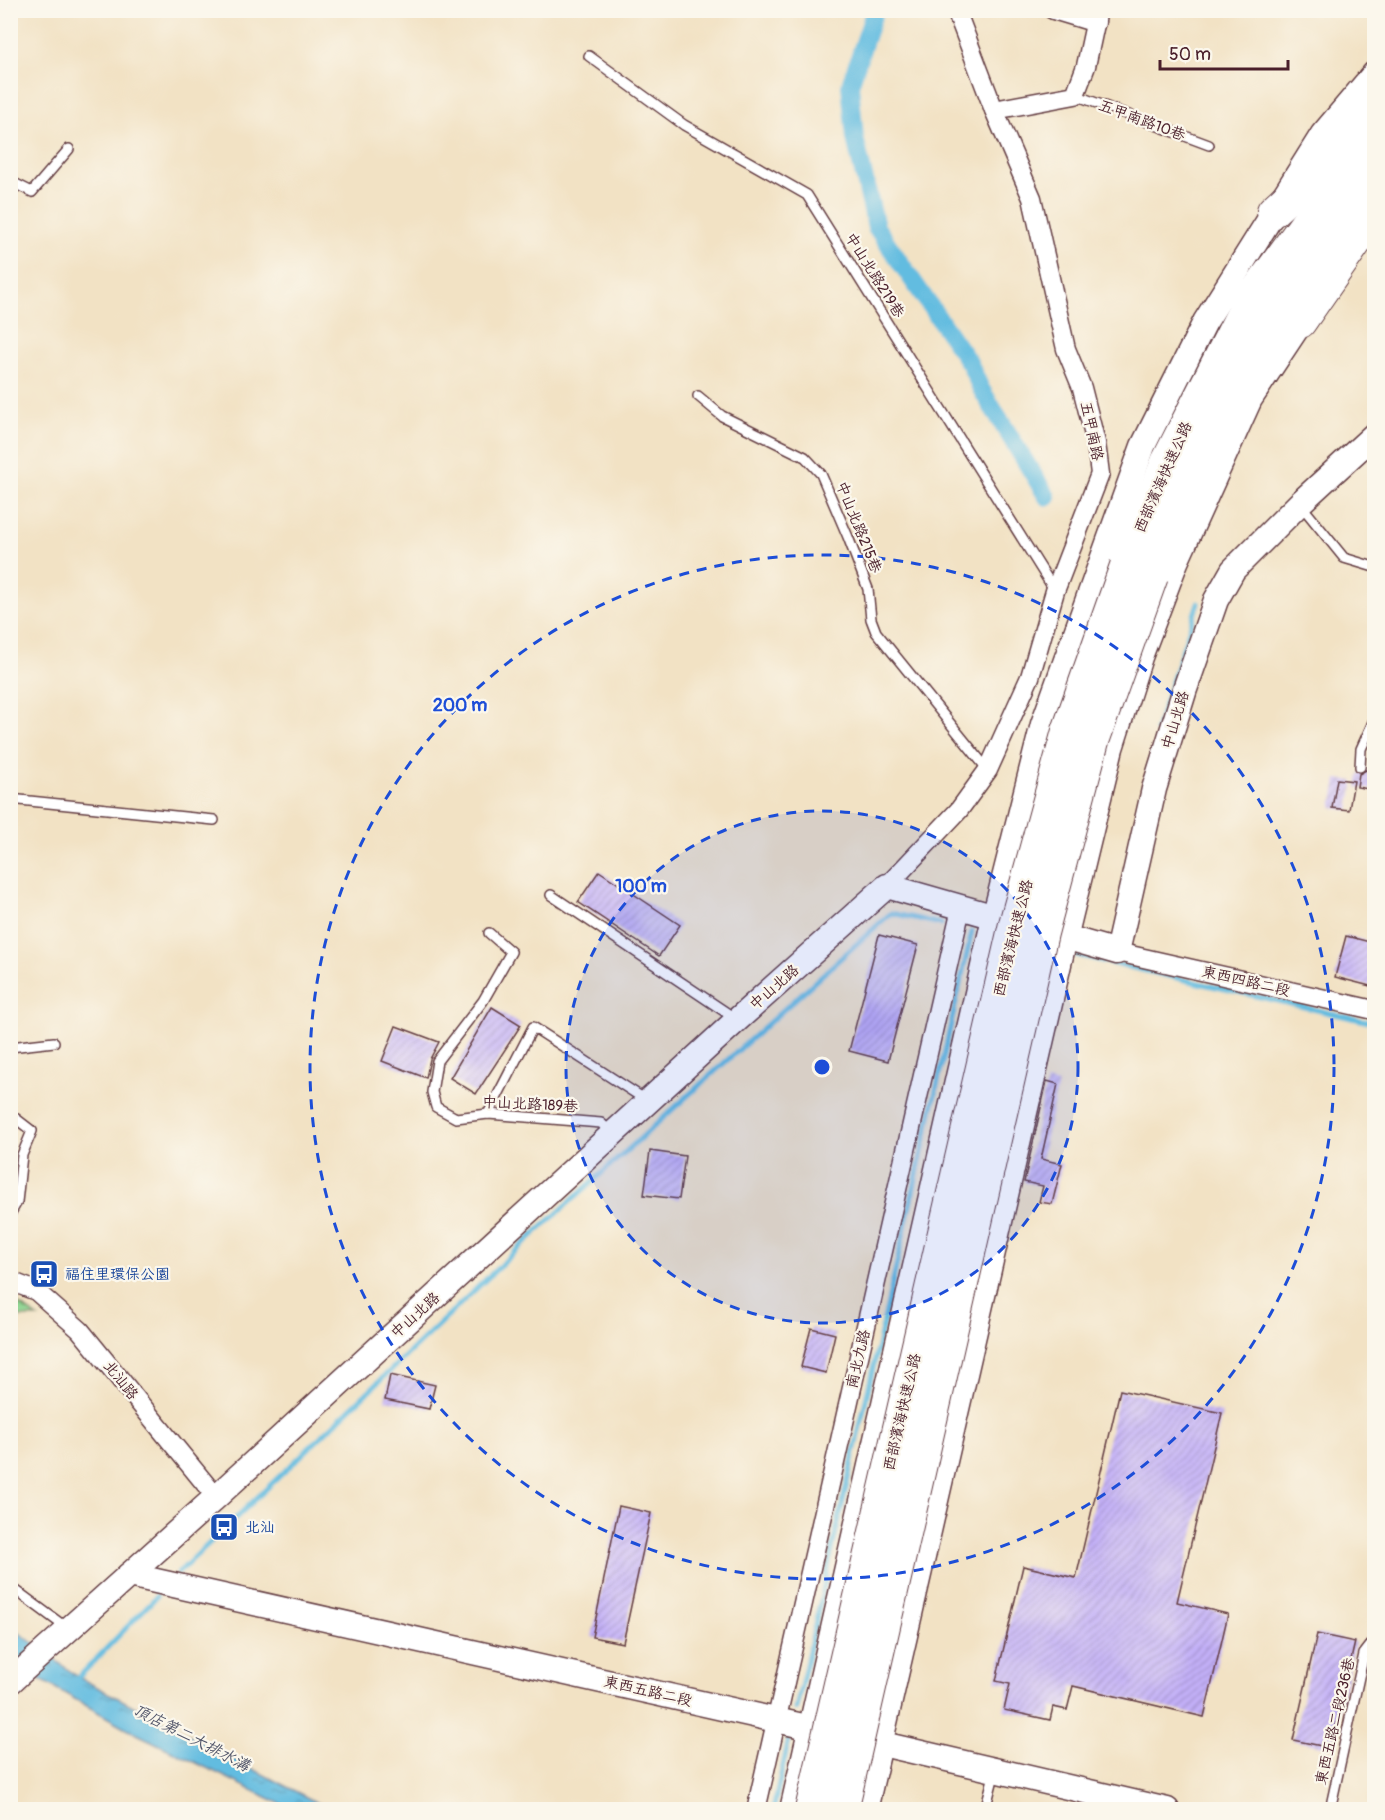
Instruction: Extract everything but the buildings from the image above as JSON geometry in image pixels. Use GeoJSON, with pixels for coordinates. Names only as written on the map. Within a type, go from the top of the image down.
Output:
{"type":"FeatureCollection","features":[{"type":"Feature","properties":{"kind":"highway"},"geometry":{"type":"LineString","coordinates":[[1274,211],[1330,159],[1374,105]]}},
{"type":"Feature","properties":{"kind":"highway","name":"西部濱海快速公路"},"geometry":{"type":"LineString","coordinates":[[842,1809],[1042,933],[1167,462],[1248,303],[1374,130]]}},
{"type":"Feature","properties":{"kind":"highway","name":"西部濱海快速公路"},"geometry":{"type":"LineString","coordinates":[[811,1809],[1015,924],[1068,731],[1139,571],[1272,319],[1374,178]]}},
{"type":"Feature","properties":{"kind":"highway"},"geometry":{"type":"LineString","coordinates":[[1300,322],[1374,215]]}},
{"type":"Feature","properties":{"kind":"street","name":"五甲南路"},"geometry":{"type":"LineString","coordinates":[[887,886],[959,810],[988,770],[1030,677],[1055,591],[1100,474],[1096,443],[1082,388],[1066,349],[1032,198],[994,110],[956,10]]}},
{"type":"Feature","properties":{"kind":"street"},"geometry":{"type":"LineString","coordinates":[[994,110],[1075,95],[1086,66],[1097,17],[1053,10]]}},
{"type":"Feature","properties":{"kind":"street"},"geometry":{"type":"LineString","coordinates":[[792,1809],[994,918],[1043,724],[1143,446],[1205,322],[1323,134],[1374,74]]}},
{"type":"Feature","properties":{"kind":"street"},"geometry":{"type":"LineString","coordinates":[[865,1809],[1065,938],[1111,748],[1140,657],[1176,562],[1250,399],[1300,322],[1374,225]]}},
{"type":"Feature","properties":{"kind":"street","name":"中山北路"},"geometry":{"type":"LineString","coordinates":[[1117,952],[1154,789],[1216,600],[1233,570],[1300,503],[1374,435]]}},
{"type":"Feature","properties":{"kind":"street"},"geometry":{"type":"LineString","coordinates":[[887,886],[1117,952]]}},
{"type":"Feature","properties":{"kind":"street","name":"中山北路"},"geometry":{"type":"LineString","coordinates":[[10,1682],[887,886]]}},
{"type":"Feature","properties":{"kind":"street","name":"南北九路"},"geometry":{"type":"LineString","coordinates":[[756,1809],[961,908]]}},
{"type":"Feature","properties":{"kind":"street","name":"東西四路二段"},"geometry":{"type":"LineString","coordinates":[[1117,952],[1374,1010]]}},
{"type":"Feature","properties":{"kind":"street","name":"北汕路"},"geometry":{"type":"LineString","coordinates":[[10,1281],[36,1291],[80,1330],[216,1497]]}},
{"type":"Feature","properties":{"kind":"street","name":"東西五路二段"},"geometry":{"type":"LineString","coordinates":[[129,1575],[1167,1809]]}},
{"type":"Feature","properties":{"kind":"lane","name":"中山北路219巷"},"geometry":{"type":"LineString","coordinates":[[589,56],[684,125],[807,195],[1055,591]]}},
{"type":"Feature","properties":{"kind":"lane","name":"五甲南路10巷"},"geometry":{"type":"LineString","coordinates":[[1075,95],[1209,145]]}},
{"type":"Feature","properties":{"kind":"lane"},"geometry":{"type":"LineString","coordinates":[[10,181],[33,192],[69,149]]}},
{"type":"Feature","properties":{"kind":"lane","name":"中山北路215巷"},"geometry":{"type":"LineString","coordinates":[[698,396],[722,416],[805,457],[821,474],[849,537],[868,589],[871,619],[876,632],[988,770]]}},
{"type":"Feature","properties":{"kind":"lane"},"geometry":{"type":"LineString","coordinates":[[1300,503],[1344,558],[1374,567]]}},
{"type":"Feature","properties":{"kind":"lane"},"geometry":{"type":"LineString","coordinates":[[1360,767],[1361,749],[1374,720]]}},
{"type":"Feature","properties":{"kind":"lane"},"geometry":{"type":"LineString","coordinates":[[10,799],[214,820]]}},
{"type":"Feature","properties":{"kind":"lane"},"geometry":{"type":"LineString","coordinates":[[551,895],[737,1020]]}},
{"type":"Feature","properties":{"kind":"lane","name":"中山北路189巷"},"geometry":{"type":"LineString","coordinates":[[489,933],[511,952],[483,1001],[437,1061],[432,1092],[436,1107],[456,1118],[488,1114],[601,1123],[613,1135]]}},
{"type":"Feature","properties":{"kind":"lane"},"geometry":{"type":"LineString","coordinates":[[488,1114],[533,1026],[648,1101]]}},
{"type":"Feature","properties":{"kind":"lane"},"geometry":{"type":"LineString","coordinates":[[10,1047],[54,1042]]}},
{"type":"Feature","properties":{"kind":"lane"},"geometry":{"type":"LineString","coordinates":[[10,1114],[32,1131],[22,1155],[17,1202],[10,1214]]}},
{"type":"Feature","properties":{"kind":"lane"},"geometry":{"type":"LineString","coordinates":[[10,1586],[68,1629]]}},
{"type":"Feature","properties":{"kind":"lane","name":"東西五路二段236巷"},"geometry":{"type":"LineString","coordinates":[[1330,1809],[1364,1654],[1374,1641]]}},
{"type":"Feature","properties":{"kind":"lane"},"geometry":{"type":"LineString","coordinates":[[986,1809],[995,1771]]}},
{"type":"Feature","properties":{"kind":"green space"},"geometry":{"type":"Polygon","coordinates":[[[10,1299],[38,1317],[11,1317],[10,1299]]]}},
{"type":"Feature","properties":{"kind":"water","name":"頂店第二大排水溝"},"geometry":{"type":"Polygon","coordinates":[[[10,1626],[78,1677],[329,1809],[291,1809],[133,1732],[11,1663],[10,1626]]]}},
{"type":"Feature","properties":{"kind":"waterway"},"geometry":{"type":"LineString","coordinates":[[875,10],[850,85],[855,138],[876,227],[970,364],[981,389],[1047,497]]}},
{"type":"Feature","properties":{"kind":"waterway"},"geometry":{"type":"LineString","coordinates":[[1156,730],[1198,603]]}},
{"type":"Feature","properties":{"kind":"waterway"},"geometry":{"type":"LineString","coordinates":[[178,1573],[523,1244],[891,913],[941,924]]}},
{"type":"Feature","properties":{"kind":"waterway"},"geometry":{"type":"LineString","coordinates":[[796,1709],[972,931]]}},
{"type":"Feature","properties":{"kind":"waterway"},"geometry":{"type":"LineString","coordinates":[[1076,955],[1374,1023]]}},
{"type":"Feature","properties":{"kind":"waterway"},"geometry":{"type":"LineString","coordinates":[[75,1681],[157,1596]]}},
{"type":"Feature","properties":{"kind":"waterway"},"geometry":{"type":"LineString","coordinates":[[773,1810],[789,1739]]}},
{"type":"Feature","properties":{"kind":"place","name":"福住里環保公園"},"geometry":{"type":"Point","coordinates":[44,1274]}},
{"type":"Feature","properties":{"kind":"place","name":"北汕"},"geometry":{"type":"Point","coordinates":[224,1527]}}]}
